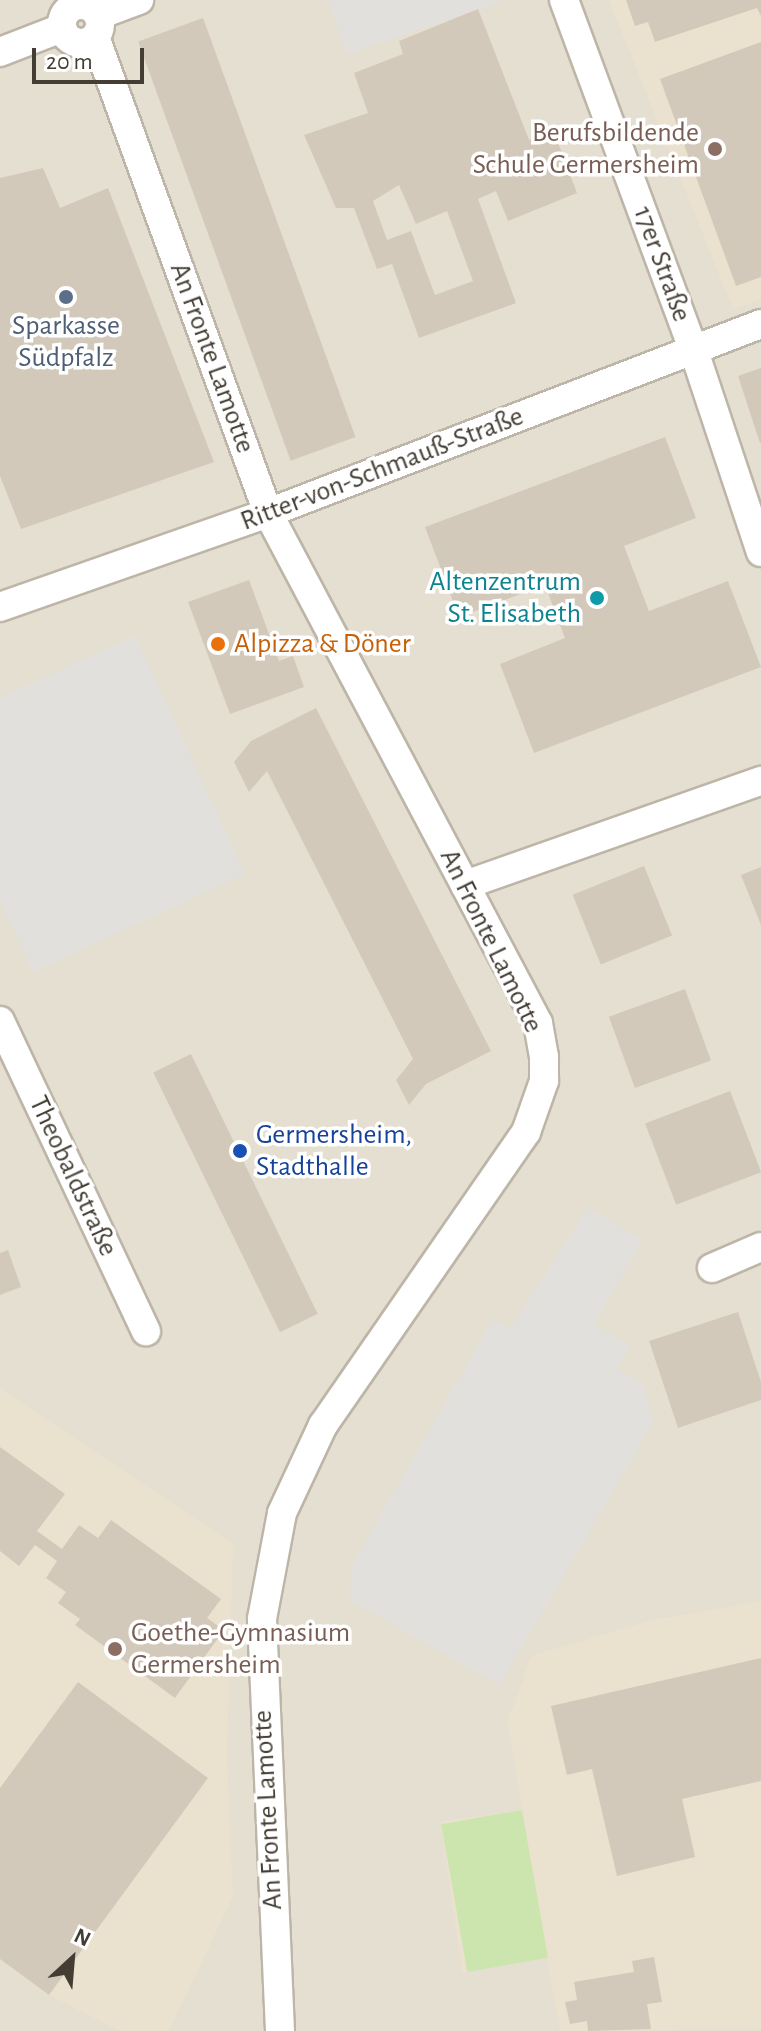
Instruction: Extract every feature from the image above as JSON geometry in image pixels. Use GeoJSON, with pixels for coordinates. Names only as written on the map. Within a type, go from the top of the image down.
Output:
{"type":"FeatureCollection","features":[{"type":"Feature","properties":{"kind":"street"},"geometry":{"type":"LineString","coordinates":[[0,52],[62,28],[68,10],[90,14],[139,0]]}},
{"type":"Feature","properties":{"kind":"street","name":"17er Straße"},"geometry":{"type":"LineString","coordinates":[[564,0],[693,348],[758,535]]}},
{"type":"Feature","properties":{"kind":"street","name":"An Fronte Lamotte"},"geometry":{"type":"LineString","coordinates":[[90,14],[268,513],[538,1023],[544,1081],[526,1132],[323,1425],[282,1513],[262,1619],[280,2031]]}},
{"type":"Feature","properties":{"kind":"street","name":"Ritter-von-Schmauß-Straße"},"geometry":{"type":"LineString","coordinates":[[0,607],[268,513],[761,324]]}},
{"type":"Feature","properties":{"kind":"street"},"geometry":{"type":"LineString","coordinates":[[465,885],[761,781]]}},
{"type":"Feature","properties":{"kind":"street","name":"Theobaldstraße"},"geometry":{"type":"LineString","coordinates":[[0,1021],[146,1331]]}},
{"type":"Feature","properties":{"kind":"street"},"geometry":{"type":"LineString","coordinates":[[712,1268],[761,1247]]}},
{"type":"Feature","properties":{"kind":"shaded area"},"geometry":{"type":"Polygon","coordinates":[[[0,0],[761,0],[761,2031],[0,2031],[0,0]]]}},
{"type":"Feature","properties":{"kind":"shaded area"},"geometry":{"type":"Polygon","coordinates":[[[328,0],[505,0],[347,54],[328,0]]]}},
{"type":"Feature","properties":{"kind":"shaded area","name":"Berufsbildende Schule Germersheim"},"geometry":{"type":"Polygon","coordinates":[[[609,0],[761,0],[761,299],[733,309],[609,0]]]}},
{"type":"Feature","properties":{"kind":"shaded area"},"geometry":{"type":"Polygon","coordinates":[[[135,636],[245,874],[33,972],[0,901],[0,698],[135,636]]]}},
{"type":"Feature","properties":{"kind":"shaded area"},"geometry":{"type":"Polygon","coordinates":[[[587,1208],[643,1239],[594,1324],[629,1346],[617,1368],[641,1382],[653,1423],[499,1685],[350,1600],[352,1565],[493,1319],[510,1330],[587,1208]]]}},
{"type":"Feature","properties":{"kind":"shaded area","name":"Goethe-Gymnasium Germersheim"},"geometry":{"type":"Polygon","coordinates":[[[0,1389],[233,1544],[227,1755],[233,1896],[169,2031],[120,2031],[49,1995],[0,1959],[0,1389]]]}},
{"type":"Feature","properties":{"kind":"shaded area"},"geometry":{"type":"Polygon","coordinates":[[[761,1601],[761,2029],[560,2031],[547,1958],[462,1973],[441,1822],[522,1810],[508,1721],[531,1656],[653,1620],[761,1601]]]}},
{"type":"Feature","properties":{"kind":"green space"},"geometry":{"type":"Polygon","coordinates":[[[522,1810],[548,1958],[467,1972],[441,1824],[522,1810]]]}},
{"type":"Feature","properties":{"kind":"building"},"geometry":{"type":"Polygon","coordinates":[[[626,0],[761,0],[761,16],[757,8],[655,42],[648,22],[635,26],[626,0]]]}},
{"type":"Feature","properties":{"kind":"building"},"geometry":{"type":"Polygon","coordinates":[[[478,9],[529,140],[554,132],[577,193],[508,221],[496,191],[478,199],[516,303],[419,338],[392,264],[377,269],[354,208],[336,208],[304,135],[368,113],[354,73],[403,54],[399,41],[478,9]],[[399,185],[373,201],[387,240],[411,231],[435,295],[473,281],[447,211],[416,224],[399,185]]]}},
{"type":"Feature","properties":{"kind":"building"},"geometry":{"type":"Polygon","coordinates":[[[203,18],[356,437],[291,461],[138,42],[203,18]]]}},
{"type":"Feature","properties":{"kind":"building"},"geometry":{"type":"Polygon","coordinates":[[[761,42],[761,277],[736,286],[660,79],[761,42]]]}},
{"type":"Feature","properties":{"kind":"building"},"geometry":{"type":"Polygon","coordinates":[[[43,168],[60,208],[108,188],[214,462],[21,529],[0,476],[0,178],[43,168]]]}},
{"type":"Feature","properties":{"kind":"building"},"geometry":{"type":"Polygon","coordinates":[[[761,368],[761,443],[760,443],[738,376],[761,368]]]}},
{"type":"Feature","properties":{"kind":"building","name":"Altenzentrum St. Elisabeth"},"geometry":{"type":"Polygon","coordinates":[[[665,437],[696,518],[624,546],[649,611],[728,581],[761,667],[534,753],[500,664],[565,638],[545,585],[459,617],[425,527],[665,437]]]}},
{"type":"Feature","properties":{"kind":"building"},"geometry":{"type":"Polygon","coordinates":[[[249,580],[279,661],[293,656],[304,687],[230,714],[188,602],[249,580]]]}},
{"type":"Feature","properties":{"kind":"building"},"geometry":{"type":"Polygon","coordinates":[[[316,708],[491,1051],[426,1084],[409,1105],[396,1080],[413,1059],[267,771],[249,792],[234,762],[251,741],[316,708]]]}},
{"type":"Feature","properties":{"kind":"building"},"geometry":{"type":"Polygon","coordinates":[[[644,866],[672,936],[601,964],[573,895],[644,866]]]}},
{"type":"Feature","properties":{"kind":"building"},"geometry":{"type":"Polygon","coordinates":[[[761,867],[761,925],[741,875],[761,867]]]}},
{"type":"Feature","properties":{"kind":"building"},"geometry":{"type":"Polygon","coordinates":[[[685,989],[711,1060],[635,1088],[609,1017],[685,989]]]}},
{"type":"Feature","properties":{"kind":"building"},"geometry":{"type":"Polygon","coordinates":[[[191,1054],[318,1314],[280,1332],[153,1072],[191,1054]]]}},
{"type":"Feature","properties":{"kind":"building"},"geometry":{"type":"Polygon","coordinates":[[[730,1091],[761,1172],[676,1205],[645,1124],[730,1091]]]}},
{"type":"Feature","properties":{"kind":"building"},"geometry":{"type":"Polygon","coordinates":[[[8,1250],[21,1287],[0,1295],[0,1253],[8,1250]]]}},
{"type":"Feature","properties":{"kind":"building"},"geometry":{"type":"Polygon","coordinates":[[[738,1312],[761,1382],[761,1400],[678,1428],[649,1341],[738,1312]]]}},
{"type":"Feature","properties":{"kind":"building"},"geometry":{"type":"Polygon","coordinates":[[[0,1447],[65,1494],[37,1531],[62,1549],[79,1525],[98,1538],[111,1520],[221,1599],[207,1618],[224,1630],[175,1698],[75,1625],[80,1619],[58,1603],[66,1592],[46,1578],[57,1561],[35,1545],[19,1566],[0,1551],[0,1447]]]}},
{"type":"Feature","properties":{"kind":"building"},"geometry":{"type":"Polygon","coordinates":[[[761,1658],[761,1781],[682,1799],[695,1857],[617,1876],[592,1769],[567,1775],[551,1706],[761,1658]]]}},
{"type":"Feature","properties":{"kind":"building"},"geometry":{"type":"Polygon","coordinates":[[[78,1682],[208,1778],[49,1995],[0,1959],[0,1788],[78,1682]]]}},
{"type":"Feature","properties":{"kind":"building"},"geometry":{"type":"Polygon","coordinates":[[[654,1957],[662,2002],[647,2004],[651,2029],[588,2031],[587,2021],[570,2024],[565,2002],[577,2000],[574,1982],[634,1972],[632,1961],[654,1957]]]}},
{"type":"Feature","properties":{"kind":"place","name":"Berufsbildende Schule Germersheim"},"geometry":{"type":"Point","coordinates":[715,149]}},
{"type":"Feature","properties":{"kind":"place","name":"Sparkasse Südpfalz"},"geometry":{"type":"Point","coordinates":[66,297]}},
{"type":"Feature","properties":{"kind":"place","name":"Altenzentrum St. Elisabeth"},"geometry":{"type":"Point","coordinates":[597,598]}},
{"type":"Feature","properties":{"kind":"place","name":"Alpizza & Döner"},"geometry":{"type":"Point","coordinates":[218,644]}},
{"type":"Feature","properties":{"kind":"place","name":"Germersheim, Stadthalle"},"geometry":{"type":"Point","coordinates":[240,1151]}},
{"type":"Feature","properties":{"kind":"place","name":"Goethe-Gymnasium Germersheim"},"geometry":{"type":"Point","coordinates":[115,1649]}}]}
